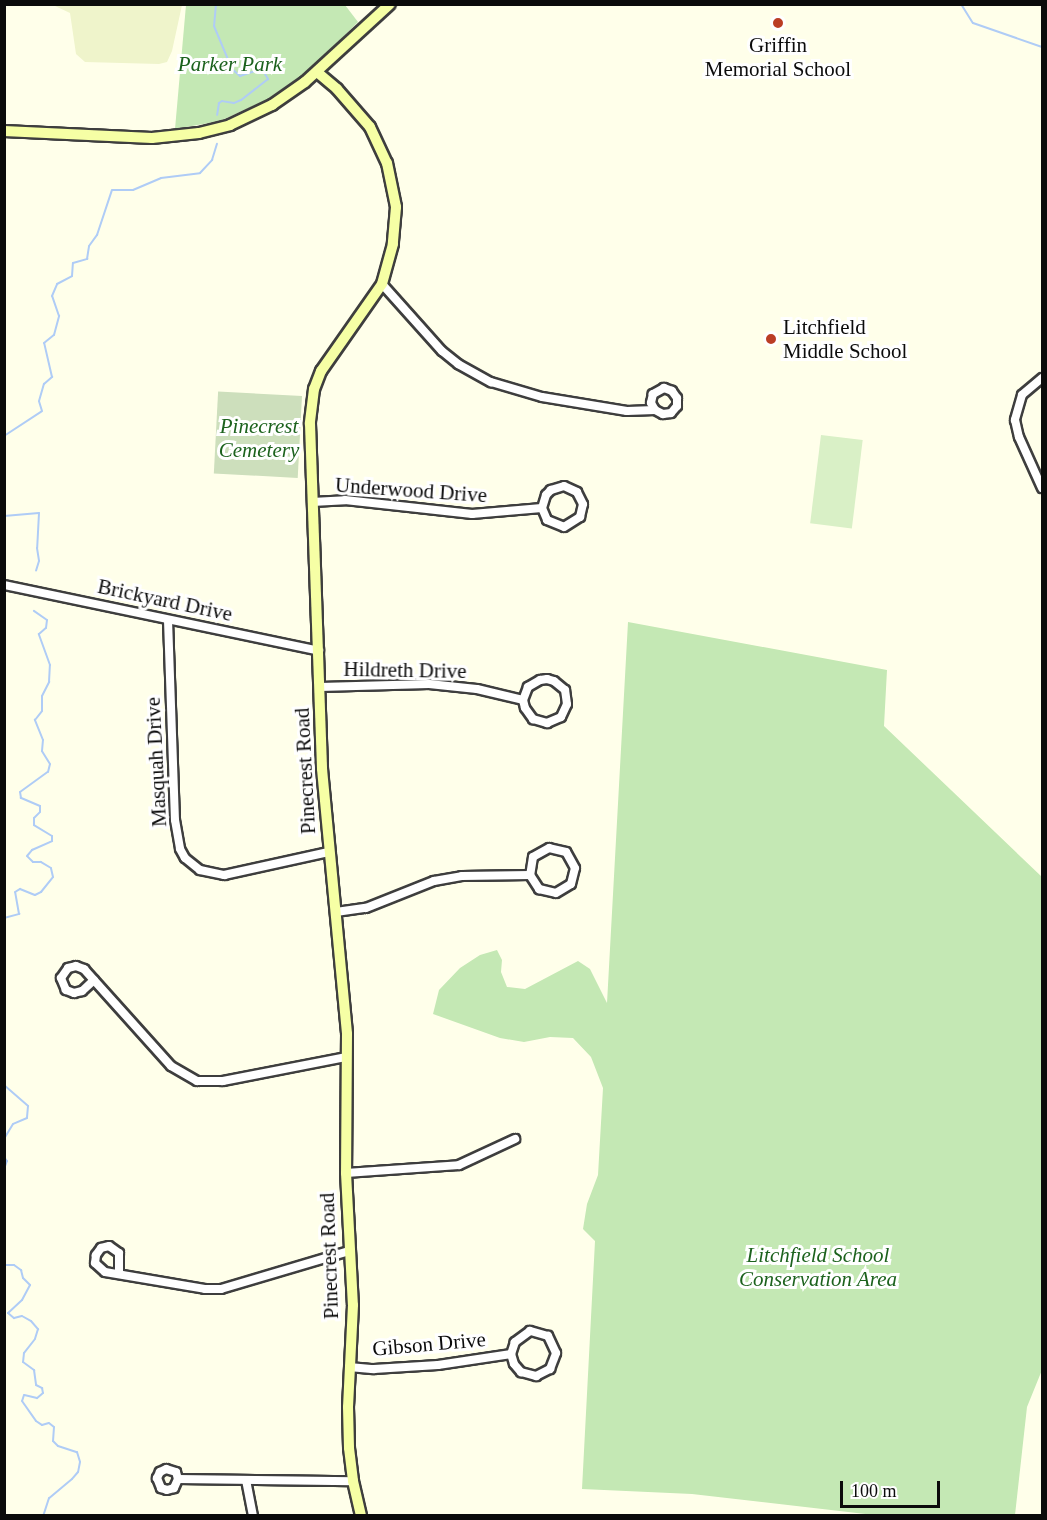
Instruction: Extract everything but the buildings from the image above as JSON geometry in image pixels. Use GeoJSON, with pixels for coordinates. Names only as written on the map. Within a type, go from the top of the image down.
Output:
{"type":"FeatureCollection","features":[{"type":"Feature","properties":{"kind":"street"},"geometry":{"type":"LineString","coordinates":[[4,131],[152,138],[199,133],[230,125],[286,96],[317,72],[390,4]]}},
{"type":"Feature","properties":{"kind":"street","name":"Pinecrest Road"},"geometry":{"type":"LineString","coordinates":[[317,72],[356,109],[370,127],[387,163],[394,190],[396,225],[382,284],[333,352],[314,389],[309,424],[322,769],[347,1057],[346,1173],[353,1305],[348,1407],[353,1481],[362,1515]]}},
{"type":"Feature","properties":{"kind":"street"},"geometry":{"type":"LineString","coordinates":[[382,284],[442,351],[491,382],[542,397],[627,411],[655,410]]}},
{"type":"Feature","properties":{"kind":"street"},"geometry":{"type":"LineString","coordinates":[[1042,378],[1022,395],[1015,420],[1019,437],[1042,488]]}},
{"type":"Feature","properties":{"kind":"street"},"geometry":{"type":"LineString","coordinates":[[564,486],[577,492],[583,504],[580,517],[564,527],[547,520],[542,508],[546,495],[551,490],[564,486]]}},
{"type":"Feature","properties":{"kind":"street","name":"Underwood Drive"},"geometry":{"type":"LineString","coordinates":[[312,502],[345,500],[472,514],[542,508]]}},
{"type":"Feature","properties":{"kind":"street","name":"Brickyard Drive"},"geometry":{"type":"LineString","coordinates":[[4,585],[319,651]]}},
{"type":"Feature","properties":{"kind":"street","name":"Masquah Drive"},"geometry":{"type":"LineString","coordinates":[[168,620],[175,820],[180,849],[185,858],[200,870],[224,875],[329,852]]}},
{"type":"Feature","properties":{"kind":"street"},"geometry":{"type":"LineString","coordinates":[[547,679],[554,681],[565,690],[567,704],[561,717],[548,723],[533,719],[525,708],[524,700],[528,687],[547,679]]}},
{"type":"Feature","properties":{"kind":"street","name":"Hildreth Drive"},"geometry":{"type":"LineString","coordinates":[[320,687],[454,685],[524,700]]}},
{"type":"Feature","properties":{"kind":"street"},"geometry":{"type":"LineString","coordinates":[[549,848],[566,852],[575,868],[571,884],[556,893],[539,890],[530,875],[533,857],[549,848]]}},
{"type":"Feature","properties":{"kind":"street"},"geometry":{"type":"LineString","coordinates":[[336,912],[376,905],[406,891],[444,879],[471,875],[530,875]]}},
{"type":"Feature","properties":{"kind":"street"},"geometry":{"type":"LineString","coordinates":[[94,980],[171,1066],[197,1081],[223,1081],[347,1057]]}},
{"type":"Feature","properties":{"kind":"street"},"geometry":{"type":"LineString","coordinates":[[346,1173],[459,1165],[515,1139]]}},
{"type":"Feature","properties":{"kind":"street"},"geometry":{"type":"LineString","coordinates":[[119,1274],[221,1289],[349,1251]]}},
{"type":"Feature","properties":{"kind":"street","name":"Gibson Drive"},"geometry":{"type":"LineString","coordinates":[[530,1331],[548,1336],[556,1353],[550,1369],[536,1376],[521,1372],[514,1364],[512,1354],[515,1342],[530,1331]]}},
{"type":"Feature","properties":{"kind":"street","name":"Gibson Drive"},"geometry":{"type":"LineString","coordinates":[[349,1366],[374,1369],[423,1366],[512,1354]]}},
{"type":"Feature","properties":{"kind":"street"},"geometry":{"type":"LineString","coordinates":[[178,1479],[353,1481]]}},
{"type":"Feature","properties":{"kind":"street"},"geometry":{"type":"LineString","coordinates":[[246,1480],[253,1515]]}},
{"type":"Feature","properties":{"kind":"green space"},"geometry":{"type":"Polygon","coordinates":[[[53,5],[182,5],[172,51],[167,62],[159,64],[85,62],[76,54],[70,13],[53,5]]]}},
{"type":"Feature","properties":{"kind":"green space","name":"Parker Park"},"geometry":{"type":"Polygon","coordinates":[[[186,5],[345,5],[358,22],[308,71],[266,100],[220,121],[175,129],[186,5]]]}},
{"type":"Feature","properties":{"kind":"green space","name":"Pinecrest Cemetery"},"geometry":{"type":"Polygon","coordinates":[[[218,392],[302,396],[298,478],[214,473],[218,392]]]}},
{"type":"Feature","properties":{"kind":"green space"},"geometry":{"type":"Polygon","coordinates":[[[821,435],[863,440],[852,528],[810,523],[821,435]]]}},
{"type":"Feature","properties":{"kind":"green space","name":"Litchfield School Conservation Area"},"geometry":{"type":"Polygon","coordinates":[[[628,622],[887,670],[884,726],[1042,877],[1042,1370],[1027,1407],[1015,1515],[874,1515],[692,1494],[582,1489],[595,1241],[583,1229],[587,1204],[598,1175],[603,1088],[591,1057],[573,1038],[550,1037],[524,1042],[500,1038],[433,1014],[439,990],[460,968],[480,955],[497,950],[502,960],[501,972],[507,987],[525,989],[578,961],[590,969],[607,1003],[628,622]]]}},
{"type":"Feature","properties":{"kind":"waterway"},"geometry":{"type":"LineString","coordinates":[[216,4],[214,26],[232,69],[240,76],[262,69],[268,79],[241,100],[234,103],[222,101],[219,103],[217,115]]}},
{"type":"Feature","properties":{"kind":"waterway"},"geometry":{"type":"LineString","coordinates":[[961,4],[973,23],[1042,47]]}},
{"type":"Feature","properties":{"kind":"waterway"},"geometry":{"type":"LineString","coordinates":[[4,436],[42,411],[39,401],[44,384],[52,377],[44,343],[54,335],[59,316],[52,296],[57,284],[72,276],[73,263],[87,259],[89,246],[97,235],[112,190],[133,190],[161,178],[200,173],[212,160],[217,144]]}},
{"type":"Feature","properties":{"kind":"waterway"},"geometry":{"type":"LineString","coordinates":[[4,516],[39,513],[37,548],[39,561],[36,571]]}},
{"type":"Feature","properties":{"kind":"waterway"},"geometry":{"type":"LineString","coordinates":[[4,918],[19,914],[15,892],[20,889],[35,895],[41,892],[53,877],[51,868],[41,862],[33,862],[27,856],[32,850],[52,841],[52,836],[34,825],[34,818],[40,812],[40,806],[21,798],[20,792],[48,772],[50,764],[42,751],[43,740],[35,720],[42,711],[42,696],[49,682],[50,665],[39,634],[46,628],[47,620],[34,611]]}},
{"type":"Feature","properties":{"kind":"waterway"},"geometry":{"type":"LineString","coordinates":[[4,1085],[28,1106],[27,1118],[13,1124],[4,1139]]}},
{"type":"Feature","properties":{"kind":"waterway"},"geometry":{"type":"LineString","coordinates":[[4,1157],[7,1161],[4,1169]]}},
{"type":"Feature","properties":{"kind":"waterway"},"geometry":{"type":"LineString","coordinates":[[4,1265],[14,1265],[21,1270],[23,1278],[30,1285],[22,1300],[8,1313],[14,1318],[22,1316],[38,1329],[35,1339],[24,1353],[23,1362],[34,1370],[36,1385],[42,1388],[43,1393],[37,1398],[24,1395],[22,1401],[36,1421],[42,1425],[49,1423],[54,1427],[53,1441],[58,1446],[77,1452],[80,1462],[78,1472],[72,1479],[49,1498],[43,1516]]}},
{"type":"Feature","properties":{"kind":"place","name":"Griffin Memorial School"},"geometry":{"type":"Point","coordinates":[778,23]}},
{"type":"Feature","properties":{"kind":"place","name":"Litchfield Middle School"},"geometry":{"type":"Point","coordinates":[771,339]}}]}
